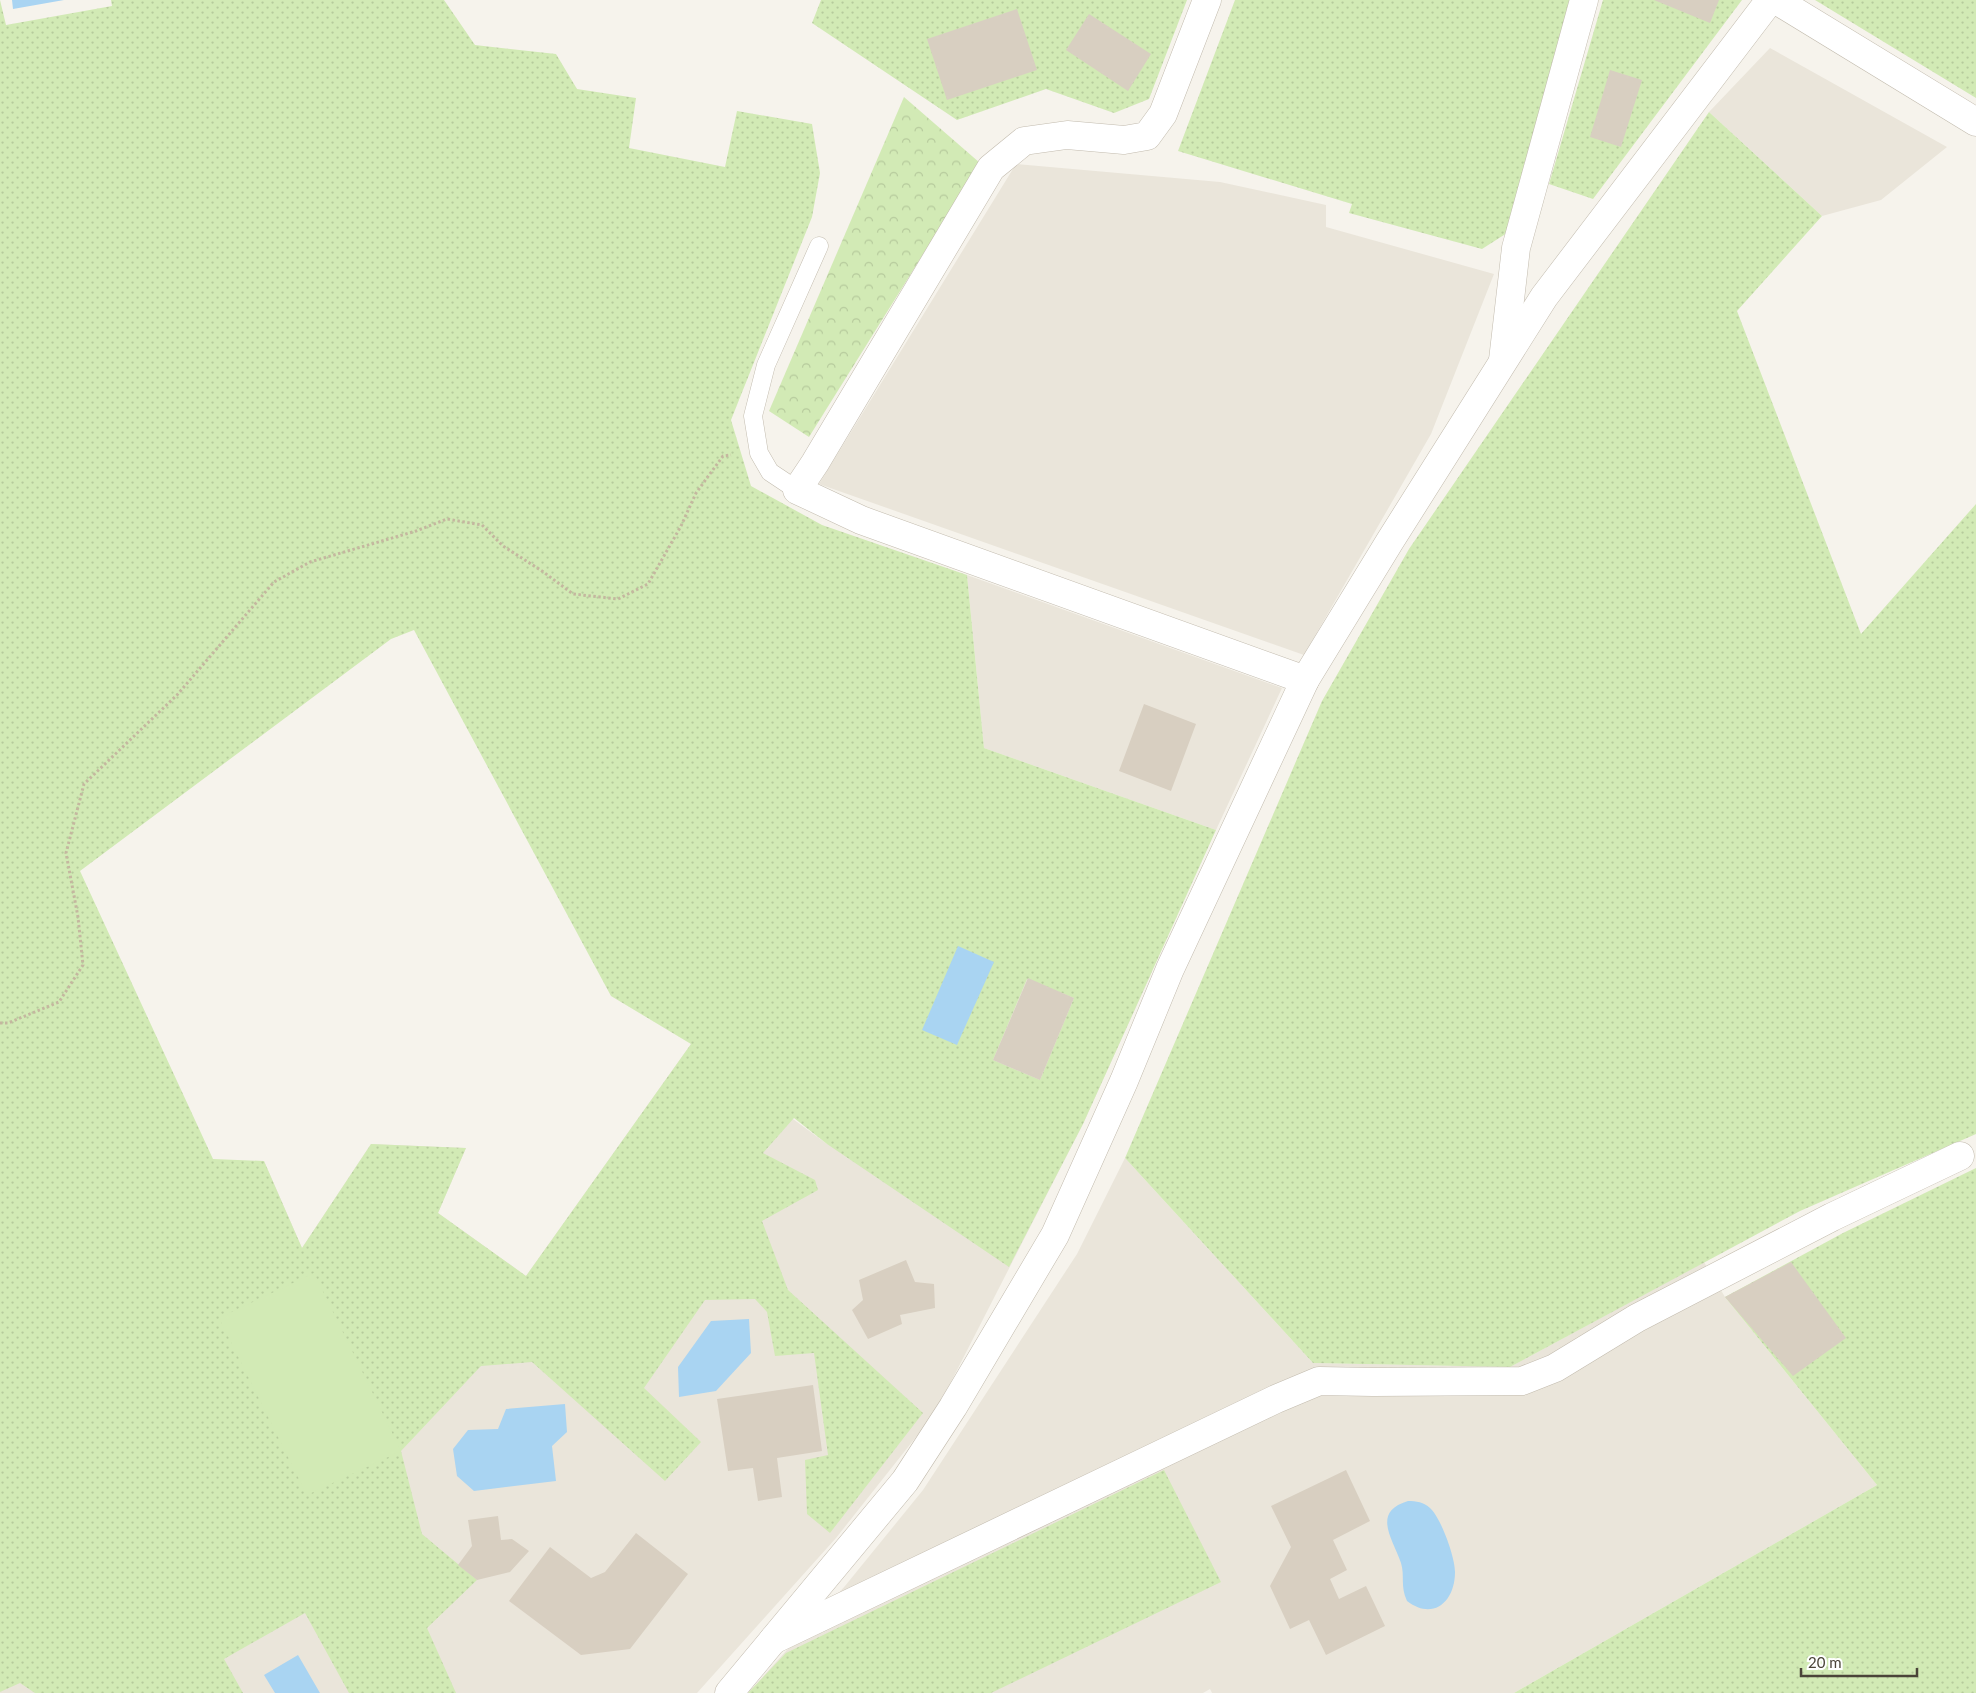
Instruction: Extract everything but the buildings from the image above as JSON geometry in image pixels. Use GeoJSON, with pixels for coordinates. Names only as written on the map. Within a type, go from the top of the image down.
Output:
{"type":"FeatureCollection","features":[{"type":"Feature","properties":{"kind":"street"},"geometry":{"type":"LineString","coordinates":[[1207,0],[1163,114],[1147,136],[1124,140],[1067,135],[1024,141],[991,168],[797,490],[870,524],[1305,680]]}},
{"type":"Feature","properties":{"kind":"street"},"geometry":{"type":"LineString","coordinates":[[1503,360],[1516,248],[1584,0]]}},
{"type":"Feature","properties":{"kind":"street"},"geometry":{"type":"LineString","coordinates":[[730,1693],[905,1481],[952,1407],[1055,1235],[1124,1081],[1170,969],[1305,680],[1544,297],[1770,0]]}},
{"type":"Feature","properties":{"kind":"street"},"geometry":{"type":"LineString","coordinates":[[1776,0],[1976,122]]}},
{"type":"Feature","properties":{"kind":"street"},"geometry":{"type":"LineString","coordinates":[[773,1640],[1276,1399],[1319,1381],[1522,1381],[1555,1368],[1637,1318],[1832,1217],[1960,1156]]}},
{"type":"Feature","properties":{"kind":"lane"},"geometry":{"type":"LineString","coordinates":[[797,490],[770,472],[759,453],[753,416],[766,365],[819,246]]}},
{"type":"Feature","properties":{"kind":"path"},"geometry":{"type":"LineString","coordinates":[[0,1023],[8,1023],[59,1002],[83,965],[78,917],[66,853],[84,784],[177,695],[274,582],[310,562],[416,531],[447,519],[482,525],[502,546],[542,571],[573,594],[618,599],[648,584],[681,526],[696,493],[723,456],[759,453]]}},
{"type":"Feature","properties":{"kind":"shaded area"},"geometry":{"type":"Polygon","coordinates":[[[1770,48],[1947,147],[1881,200],[1822,216],[1709,112],[1770,48]]]}},
{"type":"Feature","properties":{"kind":"shaded area"},"geometry":{"type":"Polygon","coordinates":[[[1016,164],[1220,182],[1326,205],[1326,227],[1494,274],[1431,434],[1304,655],[819,484],[1016,164]]]}},
{"type":"Feature","properties":{"kind":"shaded area"},"geometry":{"type":"Polygon","coordinates":[[[967,575],[1282,688],[1216,830],[984,748],[967,575]]]}},
{"type":"Feature","properties":{"kind":"shaded area"},"geometry":{"type":"Polygon","coordinates":[[[951,883],[1151,974],[1083,1124],[935,1413],[836,1538],[697,1693],[0,1693],[0,1451],[119,1354],[264,1161],[302,1248],[371,1144],[466,1148],[438,1213],[526,1276],[691,1044],[827,1144],[951,883]]]}},
{"type":"Feature","properties":{"kind":"shaded area"},"geometry":{"type":"Polygon","coordinates":[[[1125,1158],[1313,1363],[1510,1367],[1704,1262],[1725,1297],[1877,1485],[1514,1693],[1212,1693],[1210,1689],[1203,1693],[748,1693],[845,1586],[923,1490],[1077,1254],[1125,1158]]]}},
{"type":"Feature","properties":{"kind":"green space"},"geometry":{"type":"Polygon","coordinates":[[[0,0],[6,25],[112,6],[111,0],[444,0],[475,45],[556,54],[577,89],[636,98],[629,148],[725,167],[737,111],[812,124],[820,173],[812,217],[731,420],[751,486],[822,525],[967,575],[984,748],[1216,830],[1083,1124],[1009,1267],[827,1144],[794,1118],[763,1153],[815,1180],[818,1190],[762,1221],[788,1290],[923,1413],[830,1533],[807,1514],[805,1460],[828,1455],[814,1353],[775,1356],[767,1312],[755,1299],[705,1300],[644,1388],[701,1442],[665,1481],[532,1362],[481,1366],[401,1451],[422,1534],[477,1580],[427,1628],[456,1693],[349,1693],[305,1613],[224,1659],[243,1693],[35,1693],[20,1683],[0,1692],[0,0]],[[414,630],[391,639],[80,871],[213,1159],[264,1161],[302,1248],[371,1144],[466,1148],[438,1213],[526,1276],[691,1044],[611,996],[414,630]],[[1027,979],[993,1060],[1040,1080],[1074,998],[1027,979]]]}},
{"type":"Feature","properties":{"kind":"green space"},"geometry":{"type":"Polygon","coordinates":[[[821,0],[1187,0],[1149,99],[1114,113],[1046,89],[957,120],[812,23],[821,0]]]}},
{"type":"Feature","properties":{"kind":"green space"},"geometry":{"type":"Polygon","coordinates":[[[1235,0],[1572,0],[1507,233],[1482,249],[1349,213],[1352,204],[1178,151],[1235,0]]]}},
{"type":"Feature","properties":{"kind":"green space"},"geometry":{"type":"Polygon","coordinates":[[[1603,0],[1742,0],[1593,199],[1549,184],[1603,0]]]}},
{"type":"Feature","properties":{"kind":"green space"},"geometry":{"type":"Polygon","coordinates":[[[1815,0],[1976,0],[1976,98],[1815,0]]]}},
{"type":"Feature","properties":{"kind":"green space"},"geometry":{"type":"Polygon","coordinates":[[[904,97],[980,163],[809,437],[769,411],[904,97]]]}},
{"type":"Feature","properties":{"kind":"green space"},"geometry":{"type":"Polygon","coordinates":[[[1709,112],[1822,216],[1737,311],[1861,634],[1976,504],[1976,1134],[1800,1211],[1510,1367],[1313,1363],[1125,1158],[1322,701],[1409,549],[1709,112]]]}},
{"type":"Feature","properties":{"kind":"green space"},"geometry":{"type":"Polygon","coordinates":[[[1976,1168],[1976,1693],[1514,1693],[1877,1485],[1725,1297],[1843,1233],[1976,1168]]]}},
{"type":"Feature","properties":{"kind":"green space"},"geometry":{"type":"Polygon","coordinates":[[[314,1273],[401,1451],[307,1495],[219,1318],[314,1273]]]}},
{"type":"Feature","properties":{"kind":"green space"},"geometry":{"type":"Polygon","coordinates":[[[1164,1470],[1221,1582],[991,1693],[748,1693],[786,1653],[1164,1470]]]}},
{"type":"Feature","properties":{"kind":"water"},"geometry":{"type":"Polygon","coordinates":[[[12,0],[64,0],[13,9],[12,0]]]}},
{"type":"Feature","properties":{"kind":"water"},"geometry":{"type":"Polygon","coordinates":[[[958,946],[994,962],[957,1045],[922,1030],[958,946]]]}},
{"type":"Feature","properties":{"kind":"water"},"geometry":{"type":"Polygon","coordinates":[[[749,1319],[751,1353],[716,1391],[679,1397],[678,1367],[711,1321],[749,1319]]]}},
{"type":"Feature","properties":{"kind":"water"},"geometry":{"type":"Polygon","coordinates":[[[565,1404],[567,1432],[552,1446],[556,1481],[474,1491],[457,1476],[453,1449],[468,1430],[498,1429],[506,1409],[565,1404]]]}},
{"type":"Feature","properties":{"kind":"water"},"geometry":{"type":"Polygon","coordinates":[[[1408,1501],[1423,1503],[1434,1513],[1447,1538],[1453,1557],[1455,1572],[1451,1592],[1447,1600],[1434,1609],[1417,1607],[1407,1601],[1401,1563],[1390,1536],[1387,1519],[1390,1512],[1408,1501]]]}},
{"type":"Feature","properties":{"kind":"water"},"geometry":{"type":"Polygon","coordinates":[[[298,1655],[320,1693],[275,1693],[264,1675],[298,1655]]]}}]}
